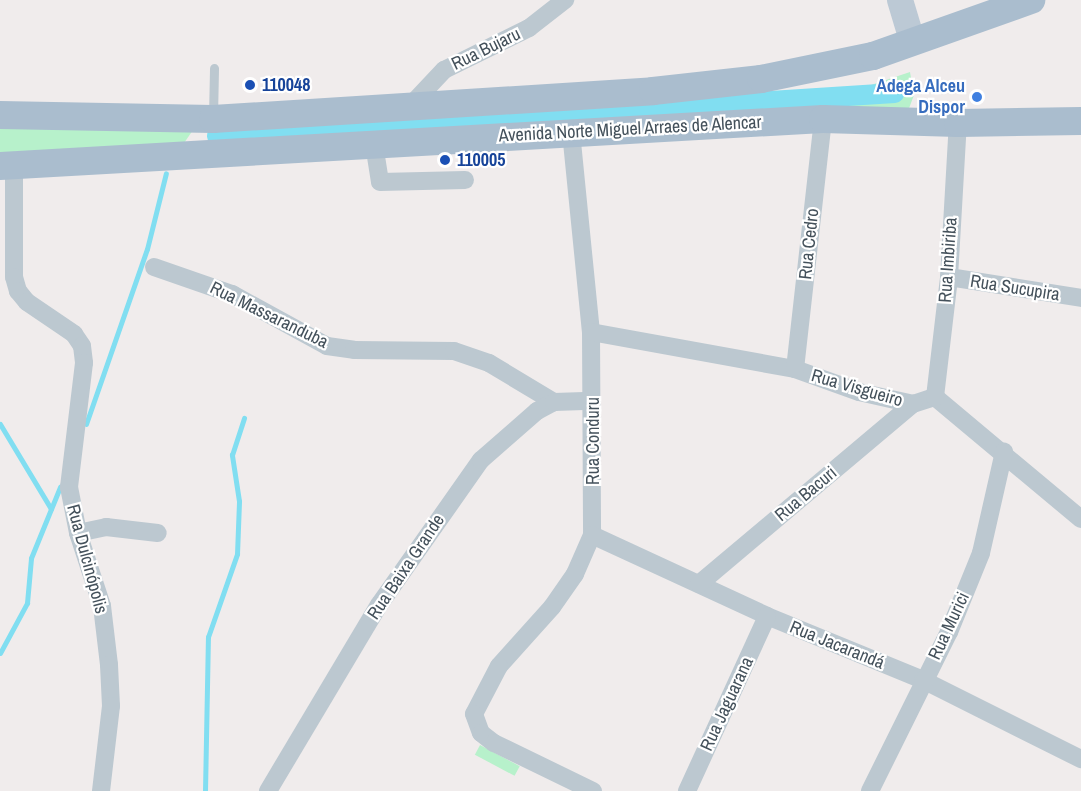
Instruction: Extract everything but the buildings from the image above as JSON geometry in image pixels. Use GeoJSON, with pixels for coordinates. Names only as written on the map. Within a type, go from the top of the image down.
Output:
{"type":"FeatureCollection","features":[{"type":"Feature","properties":{"kind":"main road"},"geometry":{"type":"LineString","coordinates":[[900,0],[912,40]]}},
{"type":"Feature","properties":{"kind":"main road","name":"Avenida Norte Miguel Arraes de Alencar"},"geometry":{"type":"LineString","coordinates":[[0,115],[213,119],[412,104],[653,91],[761,79],[873,56],[912,40],[1031,0]]}},
{"type":"Feature","properties":{"kind":"main road","name":"Avenida Norte Miguel Arraes de Alencar"},"geometry":{"type":"LineString","coordinates":[[7,166],[823,119],[957,123],[1081,121]]}},
{"type":"Feature","properties":{"kind":"street","name":"Rua Bujaru"},"geometry":{"type":"LineString","coordinates":[[412,104],[444,70],[529,28],[565,0]]}},
{"type":"Feature","properties":{"kind":"street","name":"Rua Cedro"},"geometry":{"type":"LineString","coordinates":[[795,369],[823,119]]}},
{"type":"Feature","properties":{"kind":"street","name":"Rua Imbiriba"},"geometry":{"type":"LineString","coordinates":[[934,397],[949,277],[957,123]]}},
{"type":"Feature","properties":{"kind":"street","name":"Rua Conduru"},"geometry":{"type":"LineString","coordinates":[[571,132],[591,332],[592,534],[575,574],[552,607],[499,666],[474,714],[481,733],[494,743],[593,791]]}},
{"type":"Feature","properties":{"kind":"street"},"geometry":{"type":"LineString","coordinates":[[374,144],[380,182],[465,180]]}},
{"type":"Feature","properties":{"kind":"street","name":"Rua Dulcinópolis"},"geometry":{"type":"LineString","coordinates":[[7,166],[14,277],[18,291],[27,302],[74,334],[82,346],[84,363],[69,487],[78,533],[102,606],[109,665],[111,706],[101,791]]}},
{"type":"Feature","properties":{"kind":"street","name":"Rua Massaranduba"},"geometry":{"type":"LineString","coordinates":[[154,267],[232,294],[327,346],[354,350],[454,351],[489,363],[554,402]]}},
{"type":"Feature","properties":{"kind":"street","name":"Rua Sucupira"},"geometry":{"type":"LineString","coordinates":[[949,277],[1081,298]]}},
{"type":"Feature","properties":{"kind":"street","name":"Rua Visgueiro"},"geometry":{"type":"LineString","coordinates":[[591,332],[795,369],[859,392],[913,404],[934,397]]}},
{"type":"Feature","properties":{"kind":"street"},"geometry":{"type":"LineString","coordinates":[[934,397],[1004,452],[1081,519]]}},
{"type":"Feature","properties":{"kind":"street"},"geometry":{"type":"LineString","coordinates":[[554,402],[592,401]]}},
{"type":"Feature","properties":{"kind":"street","name":"Rua Baixa Grande"},"geometry":{"type":"LineString","coordinates":[[268,791],[379,605],[467,478],[500,441],[554,402]]}},
{"type":"Feature","properties":{"kind":"street","name":"Rua Bacuri"},"geometry":{"type":"LineString","coordinates":[[699,584],[913,404]]}},
{"type":"Feature","properties":{"kind":"street","name":"Rua Murici"},"geometry":{"type":"LineString","coordinates":[[870,791],[923,680],[949,632],[981,553],[1004,452]]}},
{"type":"Feature","properties":{"kind":"street"},"geometry":{"type":"LineString","coordinates":[[78,533],[106,527],[158,532]]}},
{"type":"Feature","properties":{"kind":"street","name":"Rua Jacarandá"},"geometry":{"type":"LineString","coordinates":[[592,534],[767,616],[923,680],[1081,759]]}},
{"type":"Feature","properties":{"kind":"street","name":"Rua Jaguarana"},"geometry":{"type":"LineString","coordinates":[[687,791],[767,616]]}},
{"type":"Feature","properties":{"kind":"lane"},"geometry":{"type":"LineString","coordinates":[[213,119],[214,68]]}},
{"type":"Feature","properties":{"kind":"green space"},"geometry":{"type":"Polygon","coordinates":[[[910,72],[914,95],[908,111],[718,113],[865,87],[910,72]]]}},
{"type":"Feature","properties":{"kind":"green space"},"geometry":{"type":"Polygon","coordinates":[[[0,124],[193,130],[182,146],[0,157],[0,124]]]}},
{"type":"Feature","properties":{"kind":"green space"},"geometry":{"type":"Polygon","coordinates":[[[480,745],[520,766],[515,776],[475,755],[480,745]]]}},
{"type":"Feature","properties":{"kind":"waterway"},"geometry":{"type":"LineString","coordinates":[[217,136],[895,93]]}},
{"type":"Feature","properties":{"kind":"waterway"},"geometry":{"type":"LineString","coordinates":[[86,424],[147,249],[166,173]]}},
{"type":"Feature","properties":{"kind":"waterway"},"geometry":{"type":"LineString","coordinates":[[205,791],[208,637],[237,554],[239,501],[232,455],[244,418]]}},
{"type":"Feature","properties":{"kind":"waterway"},"geometry":{"type":"LineString","coordinates":[[0,424],[51,509]]}},
{"type":"Feature","properties":{"kind":"waterway"},"geometry":{"type":"LineString","coordinates":[[0,653],[27,603],[31,558],[60,487]]}},
{"type":"Feature","properties":{"kind":"place","name":"110048"},"geometry":{"type":"Point","coordinates":[250,85]}},
{"type":"Feature","properties":{"kind":"place","name":"Adega Alceu Dispor"},"geometry":{"type":"Point","coordinates":[977,97]}},
{"type":"Feature","properties":{"kind":"place","name":"110005"},"geometry":{"type":"Point","coordinates":[445,160]}}]}
